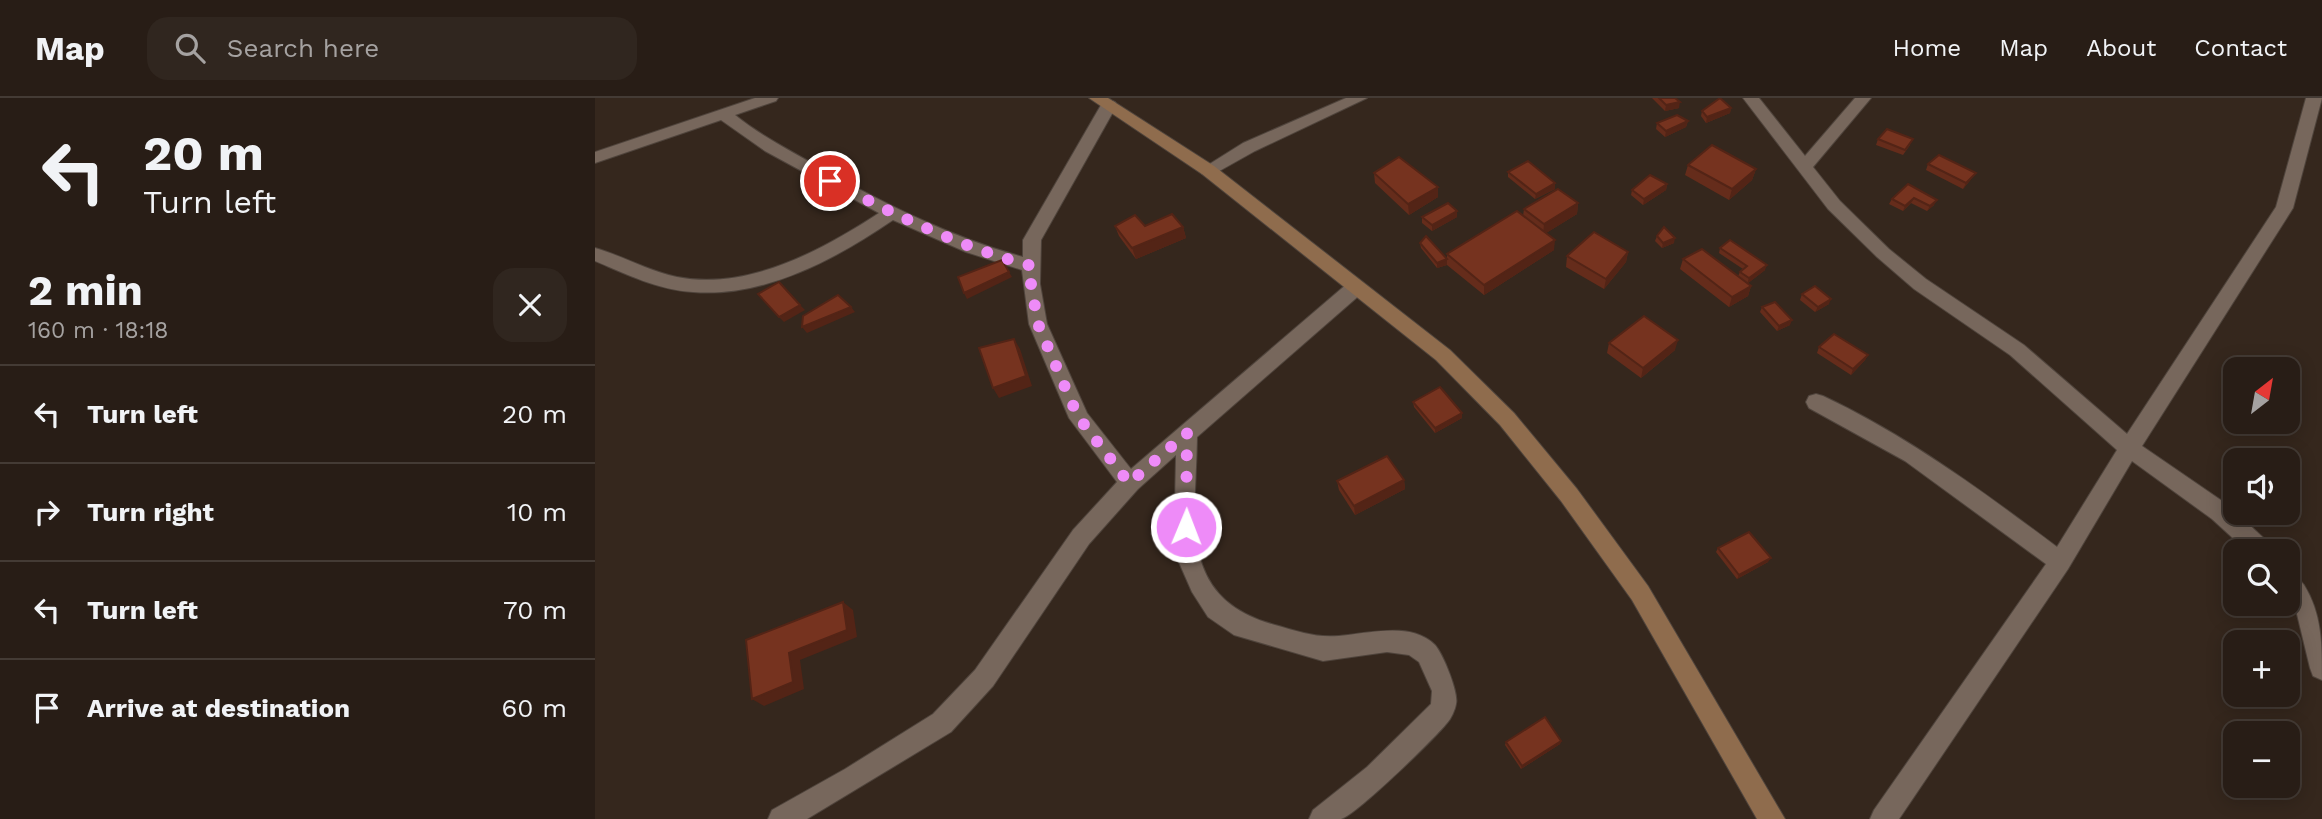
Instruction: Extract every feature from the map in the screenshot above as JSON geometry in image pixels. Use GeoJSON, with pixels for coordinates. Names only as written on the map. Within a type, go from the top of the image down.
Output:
{"type":"FeatureCollection","features":[{"type":"Feature","properties":{"kind":"street"},"geometry":{"type":"LineString","coordinates":[[595,158],[769,98]]}},
{"type":"Feature","properties":{"kind":"street"},"geometry":{"type":"LineString","coordinates":[[1208,170],[1249,146],[1359,98]]}},
{"type":"Feature","properties":{"kind":"street"},"geometry":{"type":"LineString","coordinates":[[1751,98],[1835,205],[1883,253],[1920,284],[2017,350],[2129,448],[2220,512],[2249,539]]}},
{"type":"Feature","properties":{"kind":"street"},"geometry":{"type":"LineString","coordinates":[[1805,166],[1863,98]]}},
{"type":"Feature","properties":{"kind":"street"},"geometry":{"type":"LineString","coordinates":[[1883,819],[2060,562],[2129,448],[2284,208],[2314,98]]}},
{"type":"Feature","properties":{"kind":"street"},"geometry":{"type":"LineString","coordinates":[[1129,483],[1079,418],[1038,324],[1031,284],[1031,240],[1103,102],[1208,170],[1443,355],[1507,419],[1569,495],[1640,593],[1772,819]]}},
{"type":"Feature","properties":{"kind":"street"},"geometry":{"type":"LineString","coordinates":[[724,114],[765,144],[830,181],[893,212],[1004,259],[1032,266]]}},
{"type":"Feature","properties":{"kind":"street"},"geometry":{"type":"LineString","coordinates":[[595,254],[652,278],[705,287],[745,281],[783,271],[861,234],[893,212]]}},
{"type":"Feature","properties":{"kind":"street"},"geometry":{"type":"LineString","coordinates":[[781,819],[855,778],[942,723],[984,678],[1081,537],[1129,483],[1355,288]]}},
{"type":"Feature","properties":{"kind":"street"},"geometry":{"type":"LineString","coordinates":[[1816,402],[1856,420],[1930,465],[2060,562]]}},
{"type":"Feature","properties":{"kind":"street"},"geometry":{"type":"LineString","coordinates":[[1187,433],[1185,551],[1199,585],[1216,609],[1242,627],[1323,650],[1387,641],[1413,645],[1427,654],[1444,691],[1444,704],[1440,713],[1375,776],[1321,819]]}},
{"type":"Feature","properties":{"kind":"street"},"geometry":{"type":"LineString","coordinates":[[2300,598],[2307,606],[2322,668]]}},
{"type":"Feature","properties":{"kind":"building"},"geometry":{"type":"Polygon","coordinates":[[[1659,98],[1675,98],[1680,102],[1666,105],[1659,98]]]}},
{"type":"Feature","properties":{"kind":"building"},"geometry":{"type":"Polygon","coordinates":[[[1720,98],[1731,108],[1707,117],[1702,111],[1720,98]]]}},
{"type":"Feature","properties":{"kind":"building"},"geometry":{"type":"Polygon","coordinates":[[[1677,115],[1688,121],[1666,131],[1657,123],[1677,115]]]}},
{"type":"Feature","properties":{"kind":"building"},"geometry":{"type":"Polygon","coordinates":[[[1887,129],[1913,139],[1905,150],[1878,139],[1887,129]]]}},
{"type":"Feature","properties":{"kind":"building"},"geometry":{"type":"Polygon","coordinates":[[[1712,145],[1756,169],[1732,189],[1688,165],[1712,145]]]}},
{"type":"Feature","properties":{"kind":"building"},"geometry":{"type":"Polygon","coordinates":[[[1939,155],[1976,173],[1966,183],[1928,164],[1939,155]]]}},
{"type":"Feature","properties":{"kind":"building"},"geometry":{"type":"Polygon","coordinates":[[[1399,157],[1438,187],[1408,204],[1374,173],[1399,157]]]}},
{"type":"Feature","properties":{"kind":"building"},"geometry":{"type":"Polygon","coordinates":[[[1528,161],[1555,183],[1536,194],[1508,172],[1528,161]]]}},
{"type":"Feature","properties":{"kind":"building"},"geometry":{"type":"Polygon","coordinates":[[[1650,175],[1667,184],[1644,199],[1632,190],[1650,175]]]}},
{"type":"Feature","properties":{"kind":"building"},"geometry":{"type":"Polygon","coordinates":[[[1908,184],[1937,200],[1930,206],[1914,198],[1905,206],[1892,199],[1908,184]]]}},
{"type":"Feature","properties":{"kind":"building"},"geometry":{"type":"Polygon","coordinates":[[[1558,189],[1578,203],[1544,224],[1524,209],[1558,189]]]}},
{"type":"Feature","properties":{"kind":"building"},"geometry":{"type":"Polygon","coordinates":[[[1448,203],[1457,211],[1432,225],[1422,217],[1448,203]]]}},
{"type":"Feature","properties":{"kind":"building"},"geometry":{"type":"Polygon","coordinates":[[[1517,211],[1555,240],[1484,285],[1447,254],[1517,211]]]}},
{"type":"Feature","properties":{"kind":"building"},"geometry":{"type":"Polygon","coordinates":[[[1172,214],[1183,227],[1132,248],[1115,226],[1135,215],[1145,226],[1172,214]]]}},
{"type":"Feature","properties":{"kind":"building"},"geometry":{"type":"Polygon","coordinates":[[[1664,227],[1675,238],[1663,243],[1657,236],[1664,227]]]}},
{"type":"Feature","properties":{"kind":"building"},"geometry":{"type":"Polygon","coordinates":[[[1594,232],[1628,252],[1606,279],[1567,256],[1594,232]]]}},
{"type":"Feature","properties":{"kind":"building"},"geometry":{"type":"Polygon","coordinates":[[[1426,236],[1447,259],[1437,263],[1420,243],[1426,236]]]}},
{"type":"Feature","properties":{"kind":"building"},"geometry":{"type":"Polygon","coordinates":[[[1730,240],[1767,265],[1749,278],[1740,272],[1747,266],[1720,248],[1730,240]]]}},
{"type":"Feature","properties":{"kind":"building"},"geometry":{"type":"Polygon","coordinates":[[[1702,249],[1751,286],[1732,297],[1683,259],[1702,249]]]}},
{"type":"Feature","properties":{"kind":"building"},"geometry":{"type":"Polygon","coordinates":[[[1002,260],[1009,272],[964,293],[958,277],[1002,260]]]}},
{"type":"Feature","properties":{"kind":"building"},"geometry":{"type":"Polygon","coordinates":[[[779,282],[800,305],[779,317],[758,294],[779,282]]]}},
{"type":"Feature","properties":{"kind":"building"},"geometry":{"type":"Polygon","coordinates":[[[1815,286],[1831,299],[1818,307],[1802,294],[1815,286]]]}},
{"type":"Feature","properties":{"kind":"building"},"geometry":{"type":"Polygon","coordinates":[[[838,295],[851,307],[802,327],[803,316],[838,295]]]}},
{"type":"Feature","properties":{"kind":"building"},"geometry":{"type":"Polygon","coordinates":[[[1775,302],[1792,320],[1779,326],[1762,307],[1775,302]]]}},
{"type":"Feature","properties":{"kind":"building"},"geometry":{"type":"Polygon","coordinates":[[[1644,316],[1678,340],[1643,368],[1609,343],[1644,316]]]}},
{"type":"Feature","properties":{"kind":"building"},"geometry":{"type":"Polygon","coordinates":[[[1834,334],[1868,355],[1853,369],[1819,347],[1834,334]]]}},
{"type":"Feature","properties":{"kind":"building"},"geometry":{"type":"Polygon","coordinates":[[[1014,339],[1026,376],[993,388],[979,348],[1014,339]]]}},
{"type":"Feature","properties":{"kind":"building"},"geometry":{"type":"Polygon","coordinates":[[[1440,387],[1462,413],[1435,428],[1413,402],[1440,387]]]}},
{"type":"Feature","properties":{"kind":"building"},"geometry":{"type":"Polygon","coordinates":[[[1387,456],[1404,480],[1354,506],[1337,481],[1387,456]]]}},
{"type":"Feature","properties":{"kind":"building"},"geometry":{"type":"Polygon","coordinates":[[[1749,532],[1771,558],[1739,575],[1718,548],[1749,532]]]}},
{"type":"Feature","properties":{"kind":"building"},"geometry":{"type":"Polygon","coordinates":[[[843,602],[847,630],[789,653],[793,682],[752,699],[746,640],[843,602]]]}},
{"type":"Feature","properties":{"kind":"building"},"geometry":{"type":"Polygon","coordinates":[[[1545,717],[1561,741],[1522,766],[1506,742],[1545,717]]]}},
{"type":"Feature","properties":{"kind":"route"},"geometry":{"type":"LineString","coordinates":[[830,181],[947,236],[1004,259],[1032,266],[1031,284],[1038,324],[1071,401],[1079,418],[1129,483],[1187,433],[1186,527]]}}]}
